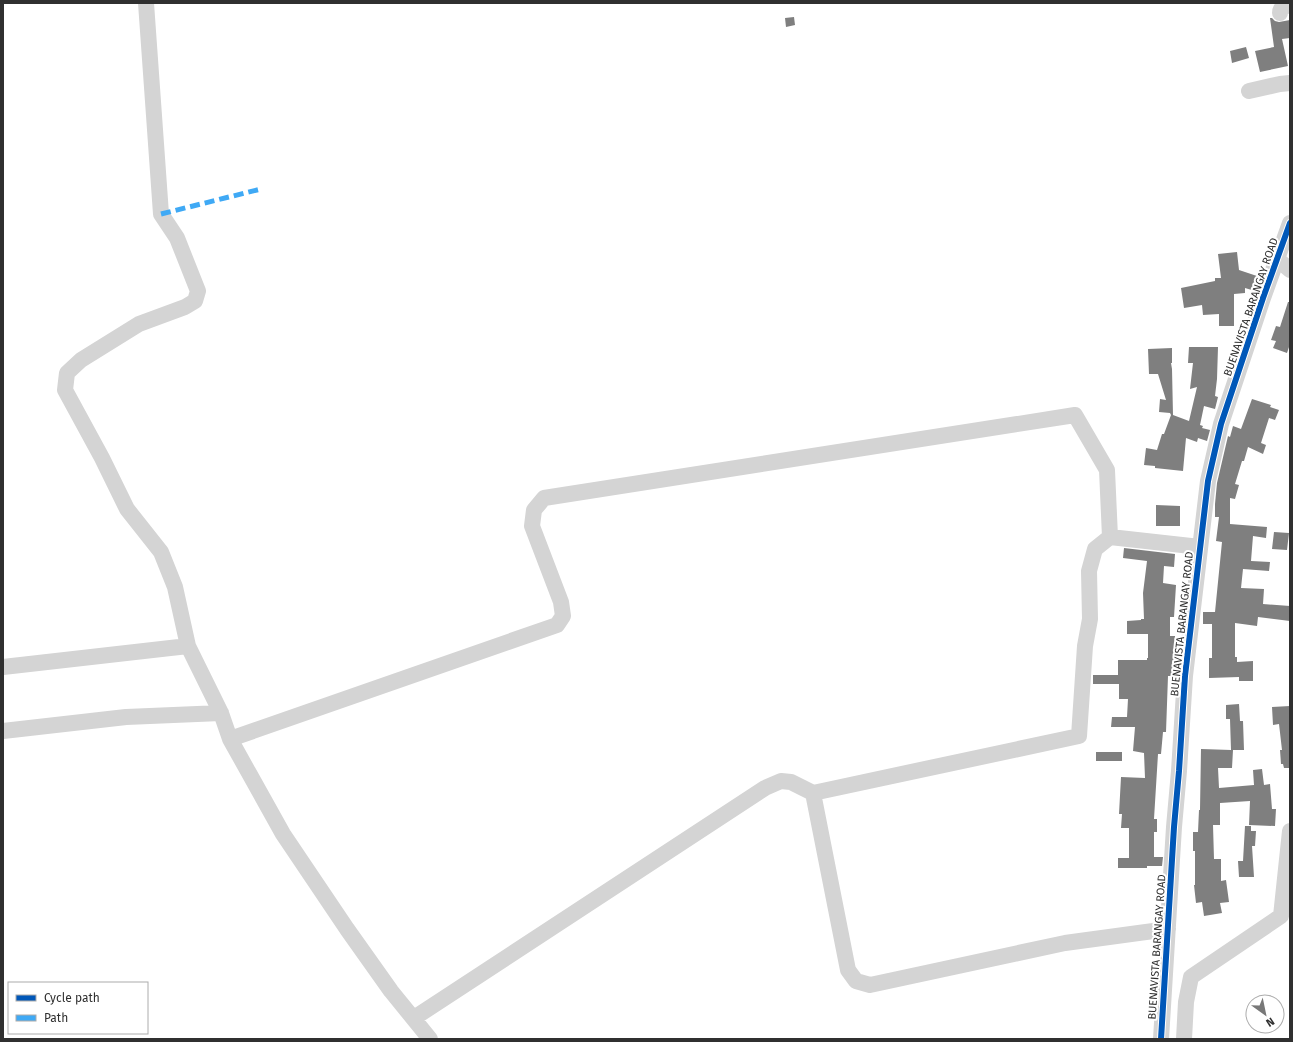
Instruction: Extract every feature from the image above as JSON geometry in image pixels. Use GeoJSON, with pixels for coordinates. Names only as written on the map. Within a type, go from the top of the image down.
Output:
{"type":"FeatureCollection","features":[{"type":"Feature","properties":{"kind":"street"},"geometry":{"type":"LineString","coordinates":[[146,3],[161,214],[177,238],[198,291],[194,300],[185,307],[139,324],[81,360],[67,372],[65,390],[102,458],[127,509],[161,552],[175,587],[188,646],[221,713],[230,739],[283,834],[364,954],[391,991],[430,1039]]}},
{"type":"Feature","properties":{"kind":"street"},"geometry":{"type":"LineString","coordinates":[[1249,91],[1290,83]]}},
{"type":"Feature","properties":{"kind":"street","name":"BUENAVISTA BARANGAY ROAD"},"geometry":{"type":"LineString","coordinates":[[1161,1039],[1185,676],[1208,481],[1221,424],[1290,223]]}},
{"type":"Feature","properties":{"kind":"street"},"geometry":{"type":"LineString","coordinates":[[1277,259],[1290,270]]}},
{"type":"Feature","properties":{"kind":"street"},"geometry":{"type":"LineString","coordinates":[[230,739],[557,625],[563,616],[561,602],[532,526],[534,510],[544,498],[1075,415],[1107,470],[1110,537]]}},
{"type":"Feature","properties":{"kind":"street"},"geometry":{"type":"LineString","coordinates":[[414,1018],[765,788],[781,781],[791,782],[813,793],[1079,736],[1085,646],[1090,619],[1089,571],[1095,549],[1110,537],[1200,547]]}},
{"type":"Feature","properties":{"kind":"street"},"geometry":{"type":"LineString","coordinates":[[3,667],[188,646]]}},
{"type":"Feature","properties":{"kind":"street"},"geometry":{"type":"LineString","coordinates":[[3,732],[126,717],[221,713]]}},
{"type":"Feature","properties":{"kind":"street"},"geometry":{"type":"LineString","coordinates":[[813,793],[848,970],[856,981],[870,985],[1065,943],[1168,929]]}},
{"type":"Feature","properties":{"kind":"street"},"geometry":{"type":"LineString","coordinates":[[1184,1039],[1186,1002],[1191,977],[1281,916],[1290,832]]}},
{"type":"Feature","properties":{"kind":"building"},"geometry":{"type":"Polygon","coordinates":[[[794,17],[795,25],[786,27],[785,18],[794,17]]]}},
{"type":"Feature","properties":{"kind":"building"},"geometry":{"type":"Polygon","coordinates":[[[1270,18],[1279,22],[1290,20],[1290,38],[1282,39],[1288,66],[1260,72],[1255,51],[1274,47],[1270,18]]]}},
{"type":"Feature","properties":{"kind":"building"},"geometry":{"type":"Polygon","coordinates":[[[1246,47],[1249,58],[1232,63],[1230,51],[1246,47]]]}},
{"type":"Feature","properties":{"kind":"building"},"geometry":{"type":"Polygon","coordinates":[[[1237,252],[1239,270],[1260,277],[1255,291],[1245,288],[1245,293],[1234,294],[1234,326],[1219,326],[1219,314],[1203,315],[1202,305],[1184,308],[1181,288],[1215,281],[1215,278],[1221,278],[1218,254],[1237,252]]]}},
{"type":"Feature","properties":{"kind":"building"},"geometry":{"type":"Polygon","coordinates":[[[1288,302],[1290,302],[1290,344],[1287,353],[1273,348],[1276,341],[1271,340],[1276,326],[1280,327],[1288,302]]]}},
{"type":"Feature","properties":{"kind":"building"},"geometry":{"type":"Polygon","coordinates":[[[1189,347],[1218,347],[1215,396],[1218,397],[1215,409],[1204,406],[1200,425],[1203,426],[1202,428],[1210,430],[1207,441],[1198,438],[1197,442],[1186,438],[1183,471],[1155,468],[1155,466],[1144,465],[1146,448],[1157,450],[1162,434],[1164,434],[1171,415],[1170,413],[1159,412],[1160,399],[1166,400],[1158,374],[1149,374],[1148,349],[1172,348],[1171,363],[1173,415],[1189,421],[1197,387],[1190,389],[1193,363],[1188,363],[1189,347]]]}},
{"type":"Feature","properties":{"kind":"building"},"geometry":{"type":"Polygon","coordinates":[[[1252,399],[1271,405],[1270,407],[1279,410],[1275,420],[1269,418],[1261,443],[1266,445],[1263,454],[1248,447],[1235,484],[1239,485],[1235,499],[1230,498],[1230,524],[1267,527],[1266,538],[1253,536],[1251,561],[1270,562],[1269,571],[1243,569],[1241,588],[1264,589],[1263,604],[1290,606],[1290,621],[1258,617],[1257,626],[1235,623],[1235,657],[1237,657],[1237,662],[1253,661],[1253,681],[1239,681],[1239,677],[1209,678],[1209,658],[1212,658],[1212,624],[1203,624],[1203,612],[1215,612],[1222,542],[1216,541],[1219,517],[1215,517],[1217,483],[1228,436],[1230,437],[1233,426],[1241,429],[1252,399]]]}},
{"type":"Feature","properties":{"kind":"building"},"geometry":{"type":"Polygon","coordinates":[[[1156,505],[1180,506],[1180,526],[1156,526],[1156,505]]]}},
{"type":"Feature","properties":{"kind":"building"},"geometry":{"type":"Polygon","coordinates":[[[1274,532],[1289,533],[1287,550],[1272,549],[1274,532]]]}},
{"type":"Feature","properties":{"kind":"building"},"geometry":{"type":"Polygon","coordinates":[[[1124,548],[1175,554],[1174,567],[1164,566],[1163,583],[1176,585],[1174,617],[1170,617],[1170,636],[1175,636],[1174,676],[1168,676],[1166,732],[1163,732],[1161,754],[1158,754],[1154,819],[1157,819],[1157,832],[1154,832],[1154,857],[1163,857],[1162,866],[1147,866],[1147,868],[1118,868],[1118,858],[1129,858],[1129,828],[1121,828],[1122,814],[1119,814],[1121,777],[1145,778],[1144,753],[1133,751],[1135,727],[1111,727],[1112,717],[1127,717],[1128,699],[1119,699],[1119,684],[1093,684],[1093,675],[1118,675],[1118,660],[1147,660],[1148,658],[1148,634],[1127,634],[1127,621],[1144,619],[1143,593],[1147,561],[1123,558],[1124,548]]]}},
{"type":"Feature","properties":{"kind":"building"},"geometry":{"type":"Polygon","coordinates":[[[1239,704],[1240,721],[1243,721],[1244,750],[1233,750],[1232,768],[1218,768],[1219,788],[1254,785],[1253,770],[1262,769],[1264,785],[1270,784],[1272,809],[1276,809],[1275,826],[1249,825],[1250,801],[1220,803],[1220,825],[1213,825],[1214,859],[1221,859],[1221,881],[1226,880],[1229,902],[1220,903],[1222,913],[1204,916],[1202,902],[1196,903],[1194,885],[1195,851],[1193,851],[1193,832],[1198,832],[1200,810],[1201,749],[1231,750],[1230,719],[1226,719],[1226,705],[1239,704]]]}},
{"type":"Feature","properties":{"kind":"building"},"geometry":{"type":"Polygon","coordinates":[[[1290,706],[1290,768],[1284,768],[1283,764],[1281,764],[1280,750],[1282,750],[1279,724],[1273,725],[1272,707],[1290,706]]]}},
{"type":"Feature","properties":{"kind":"building"},"geometry":{"type":"Polygon","coordinates":[[[1096,752],[1122,752],[1122,761],[1096,761],[1096,752]]]}},
{"type":"Feature","properties":{"kind":"building"},"geometry":{"type":"Polygon","coordinates":[[[1245,826],[1251,826],[1251,831],[1256,831],[1255,846],[1252,846],[1254,877],[1239,877],[1238,861],[1243,861],[1245,826]]]}},
{"type":"Feature","properties":{"kind":"marked path"},"geometry":{"type":"LineString","coordinates":[[161,214],[261,189]]}},
{"type":"Feature","properties":{"kind":"cycle path"},"geometry":{"type":"LineString","coordinates":[[1161,1039],[1185,676],[1208,481],[1221,424],[1290,223]]}}]}
